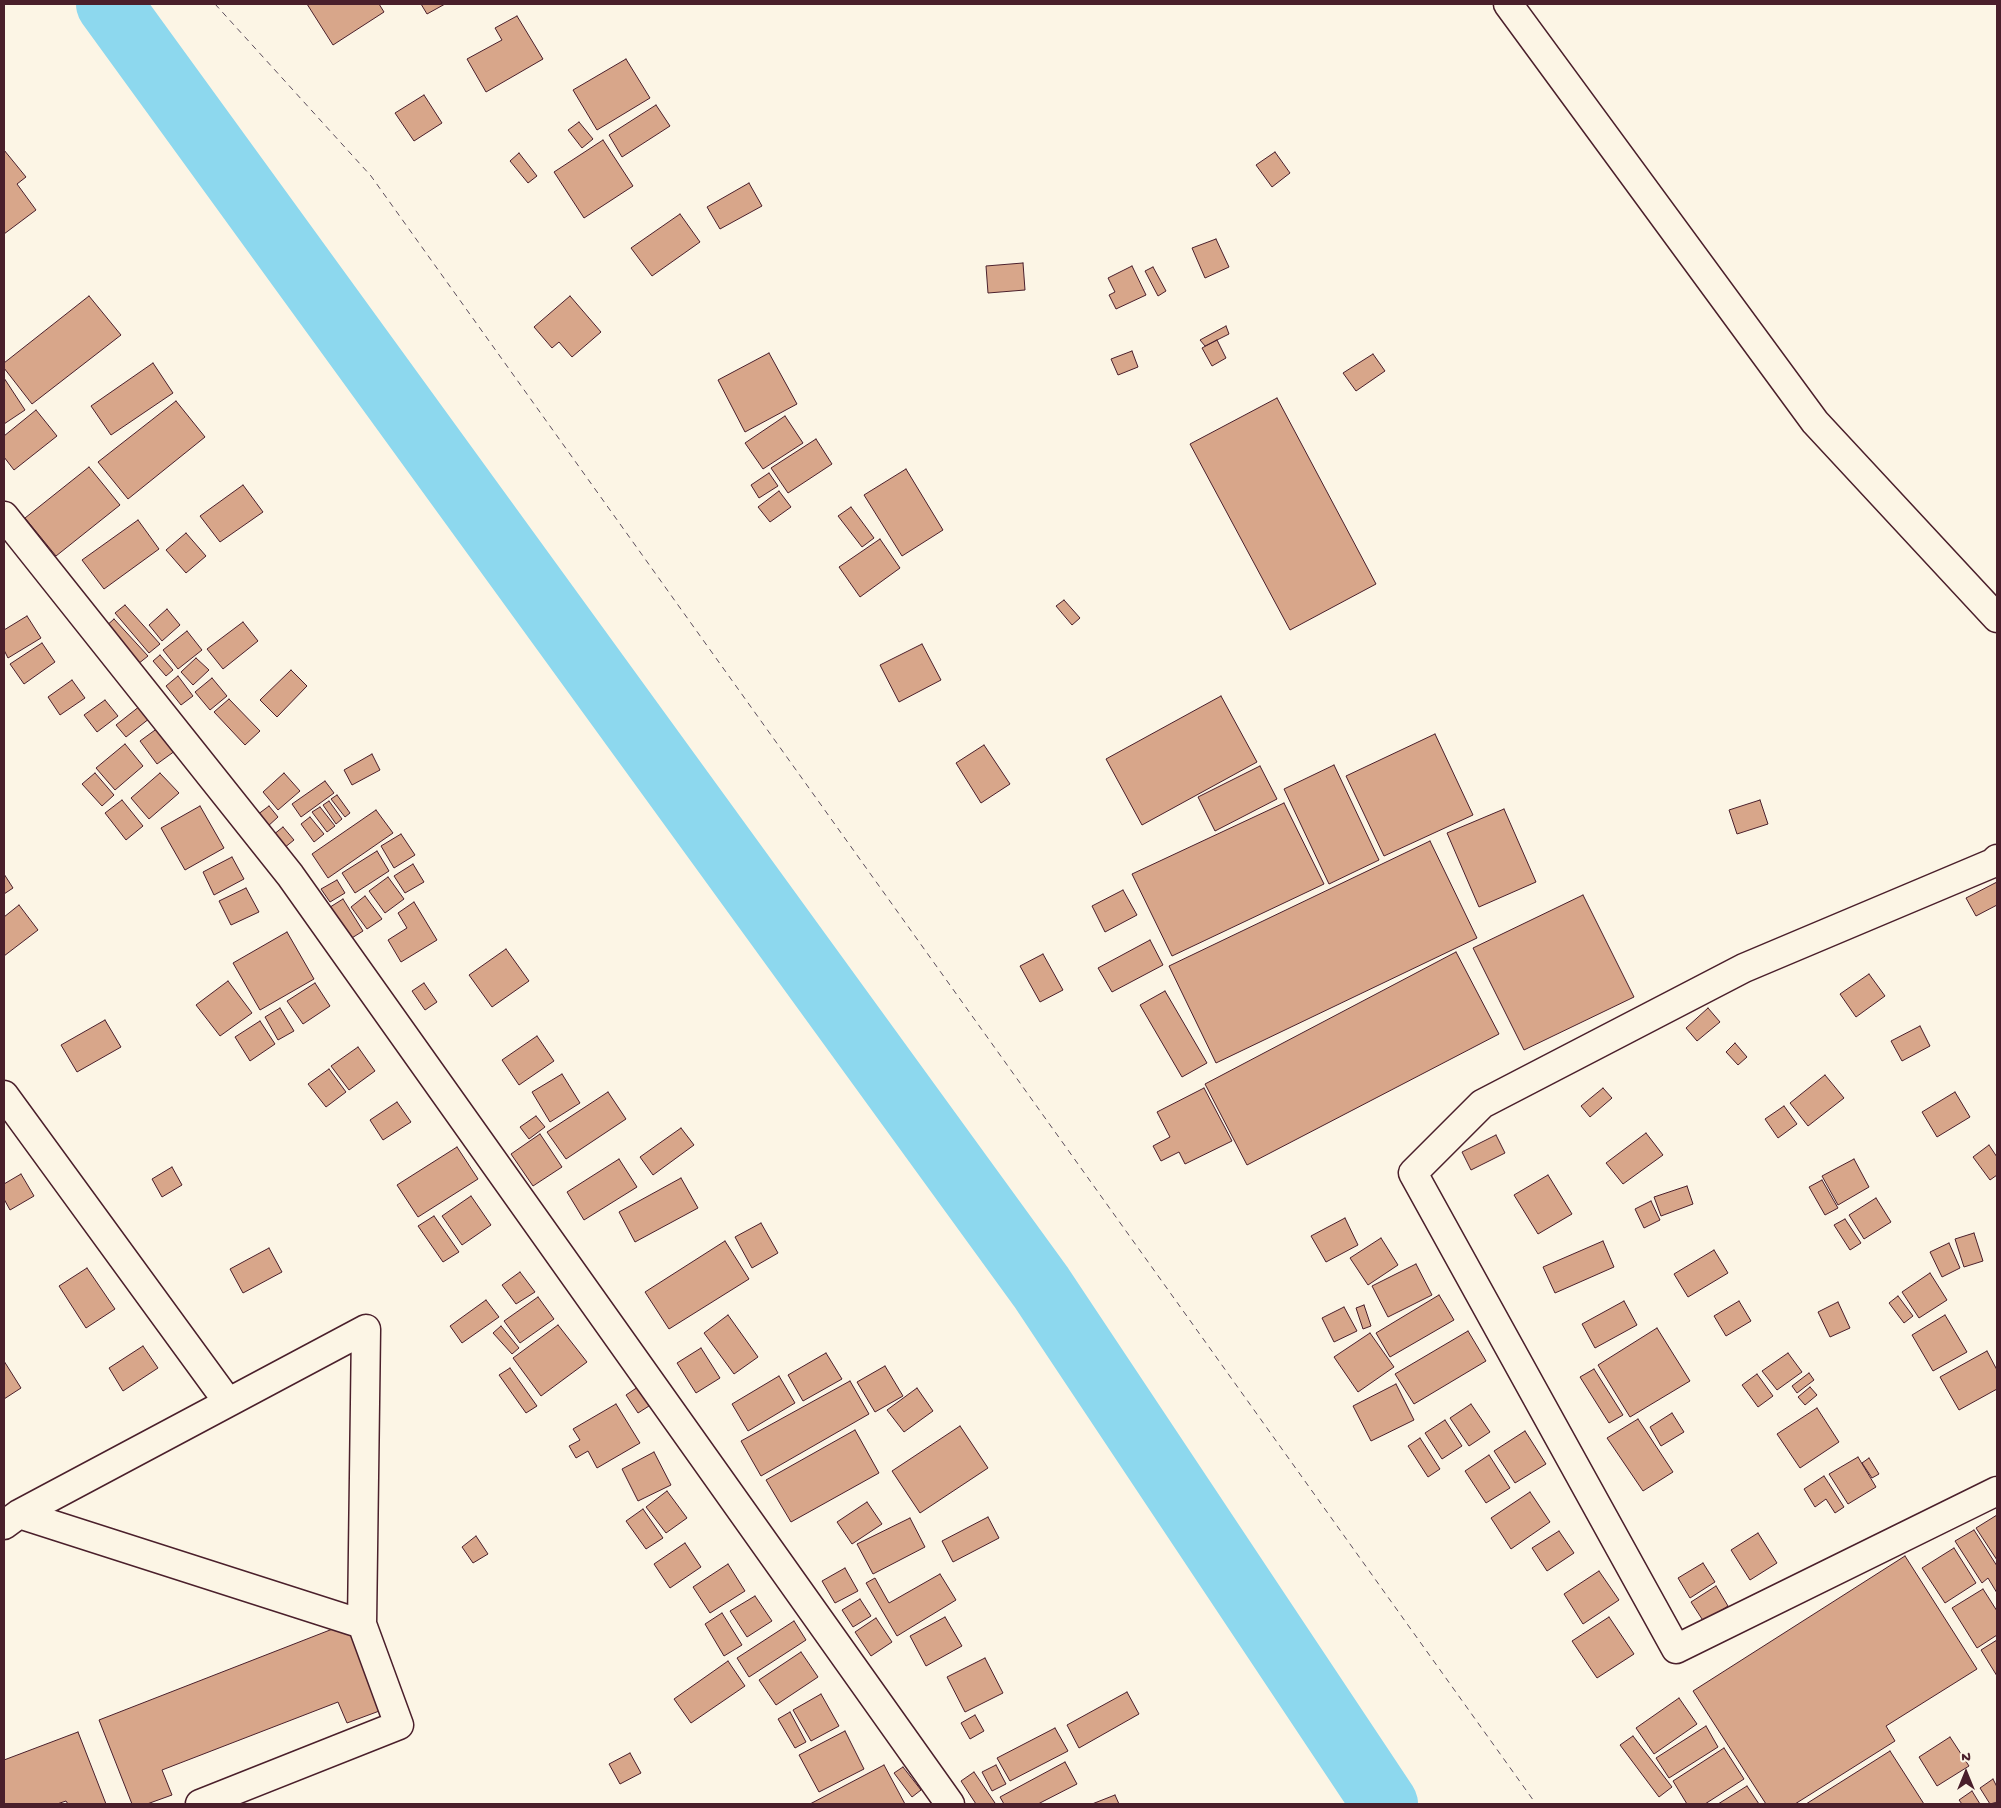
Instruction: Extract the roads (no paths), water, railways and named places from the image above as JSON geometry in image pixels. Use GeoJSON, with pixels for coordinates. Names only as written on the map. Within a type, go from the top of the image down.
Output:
{"type":"FeatureCollection","features":[{"type":"Feature","properties":{"kind":"street"},"geometry":{"type":"LineString","coordinates":[[1508,4],[1815,422],[1997,618]]}},
{"type":"Feature","properties":{"kind":"street"},"geometry":{"type":"LineString","coordinates":[[4,516],[290,875],[950,1804]]}},
{"type":"Feature","properties":{"kind":"street"},"geometry":{"type":"LineString","coordinates":[[1997,859],[1993,864],[1744,968],[1482,1104],[1413,1173],[1676,1649],[1997,1491]]}},
{"type":"Feature","properties":{"kind":"street"},"geometry":{"type":"LineString","coordinates":[[4,1095],[228,1402]]}},
{"type":"Feature","properties":{"kind":"street"},"geometry":{"type":"LineString","coordinates":[[11,1520],[366,1329],[362,1624],[400,1725],[200,1804]]}},
{"type":"Feature","properties":{"kind":"street"},"geometry":{"type":"LineString","coordinates":[[11,1520],[362,1624]]}},
{"type":"Feature","properties":{"kind":"waterway"},"geometry":{"type":"LineString","coordinates":[[109,4],[1041,1287],[1385,1804]]}}]}
